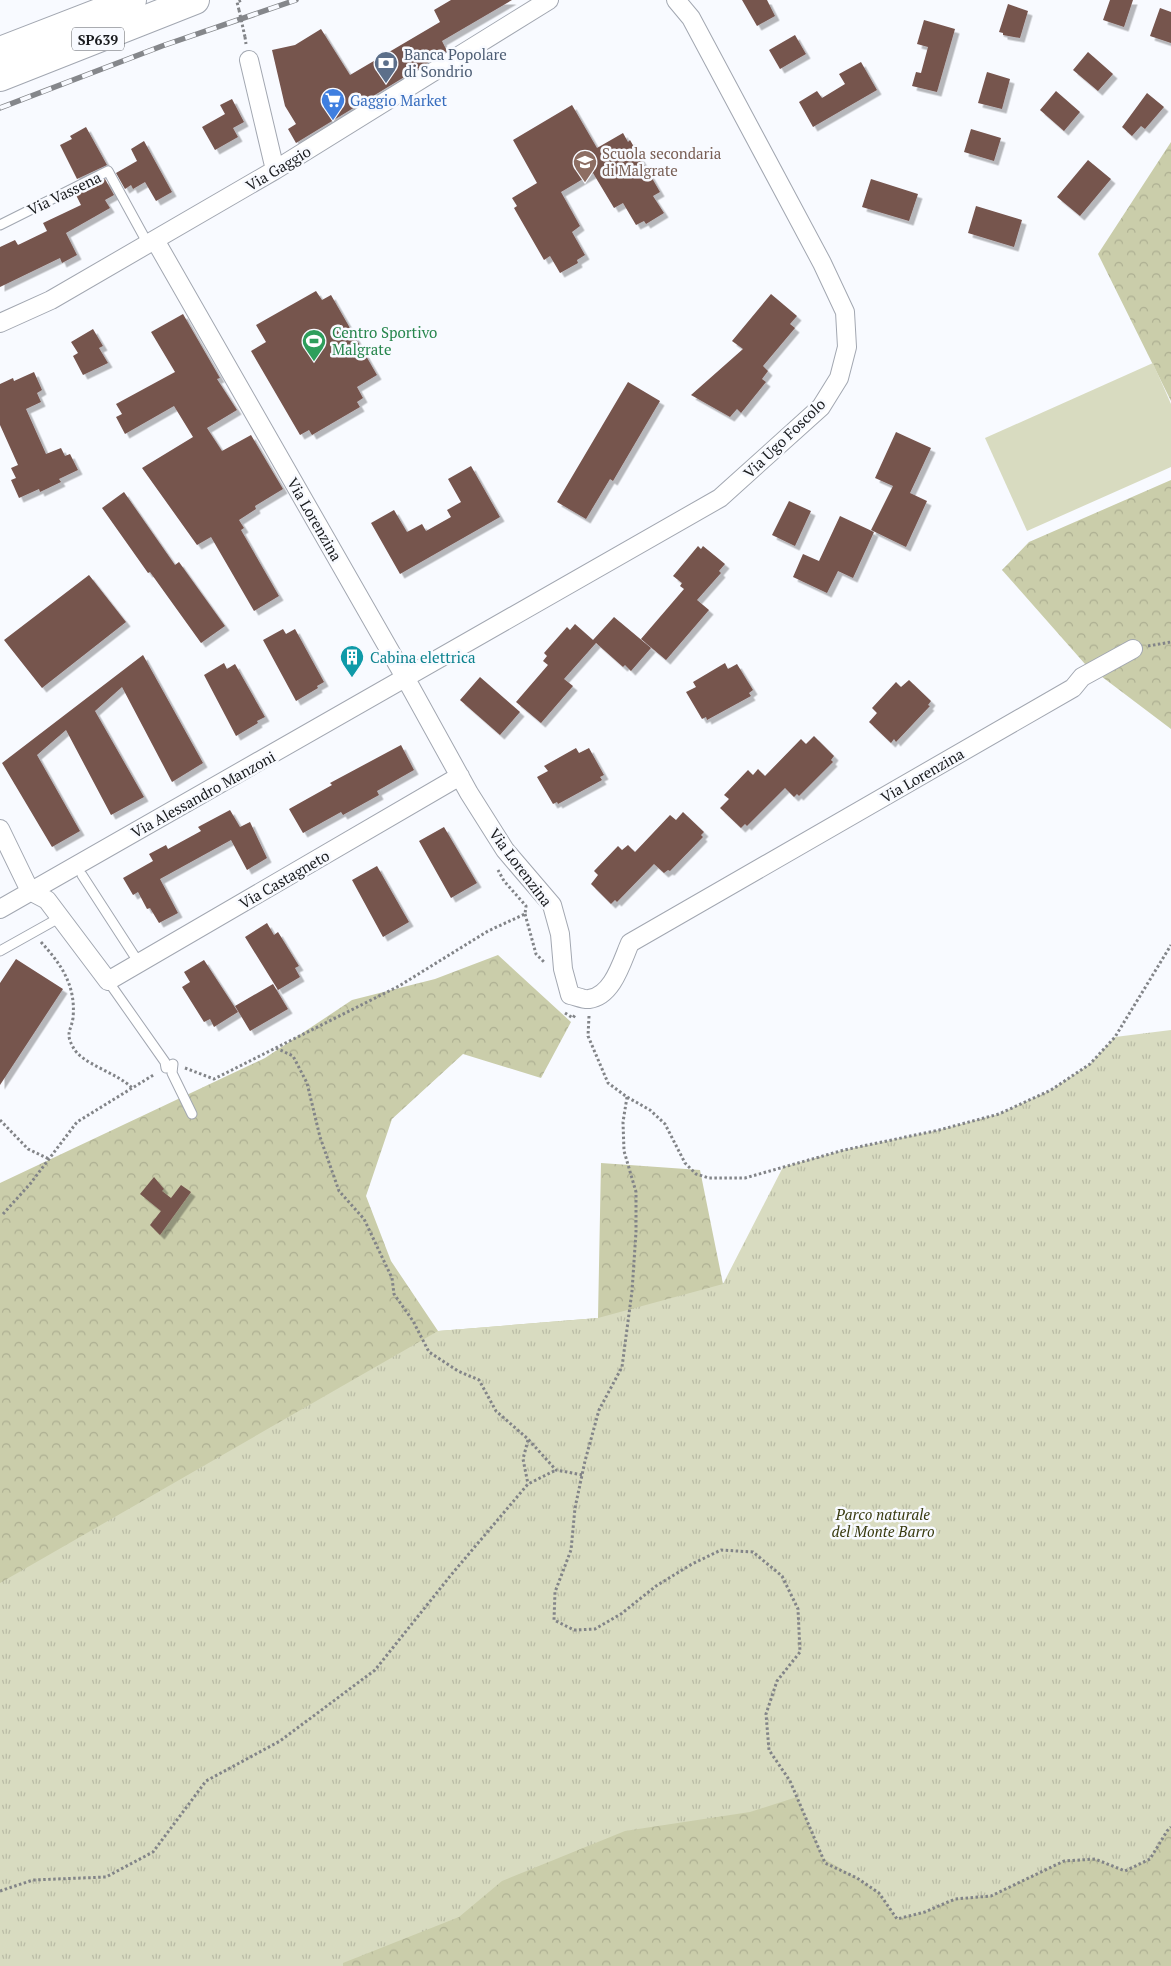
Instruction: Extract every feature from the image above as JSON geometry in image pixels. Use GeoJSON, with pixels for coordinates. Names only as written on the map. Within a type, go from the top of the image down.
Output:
{"type":"FeatureCollection","features":[{"type":"Feature","properties":{"kind":"main road","name":"SP639"},"geometry":{"type":"LineString","coordinates":[[0,51],[132,0]]}},
{"type":"Feature","properties":{"kind":"main road","name":"SP639"},"geometry":{"type":"LineString","coordinates":[[0,77],[195,0]]}},
{"type":"Feature","properties":{"kind":"street","name":"Via Gaggio"},"geometry":{"type":"LineString","coordinates":[[0,323],[51,300],[275,170],[549,0]]}},
{"type":"Feature","properties":{"kind":"street","name":"Via Ugo Foscolo"},"geometry":{"type":"LineString","coordinates":[[406,679],[720,498],[822,407],[839,378],[848,347],[845,312],[822,264],[691,18],[676,0]]}},
{"type":"Feature","properties":{"kind":"street","name":"Via Ugo Foscolo"},"geometry":{"type":"LineString","coordinates":[[689,0],[691,18]]}},
{"type":"Feature","properties":{"kind":"street"},"geometry":{"type":"LineString","coordinates":[[249,60],[275,170]]}},
{"type":"Feature","properties":{"kind":"street","name":"Via Lorenzina"},"geometry":{"type":"LineString","coordinates":[[152,242],[406,679],[460,776],[506,850],[552,905],[560,934],[563,968],[570,995],[589,999],[603,993],[613,980],[630,943],[1073,688],[1082,677],[1133,649]]}},
{"type":"Feature","properties":{"kind":"street","name":"Via Alessandro Manzoni"},"geometry":{"type":"LineString","coordinates":[[0,909],[406,679]]}},
{"type":"Feature","properties":{"kind":"street","name":"Via Castagneto"},"geometry":{"type":"LineString","coordinates":[[108,981],[460,776]]}},
{"type":"Feature","properties":{"kind":"street"},"geometry":{"type":"LineString","coordinates":[[0,829],[30,891],[46,900],[108,981]]}},
{"type":"Feature","properties":{"kind":"lane","name":"Via Vassena"},"geometry":{"type":"LineString","coordinates":[[0,225],[108,171],[152,242]]}},
{"type":"Feature","properties":{"kind":"lane"},"geometry":{"type":"LineString","coordinates":[[82,876],[140,964]]}},
{"type":"Feature","properties":{"kind":"lane"},"geometry":{"type":"LineString","coordinates":[[0,951],[59,918]]}},
{"type":"Feature","properties":{"kind":"lane"},"geometry":{"type":"LineString","coordinates":[[108,981],[165,1062],[170,1066],[172,1074],[192,1114]]}},
{"type":"Feature","properties":{"kind":"path"},"geometry":{"type":"LineString","coordinates":[[242,0],[237,2],[245,37]]}},
{"type":"Feature","properties":{"kind":"path"},"geometry":{"type":"LineString","coordinates":[[1133,649],[1171,642]]}},
{"type":"Feature","properties":{"kind":"path"},"geometry":{"type":"LineString","coordinates":[[3,1214],[30,1184],[77,1122],[170,1066],[214,1079],[398,986],[488,931],[525,914],[526,906],[504,881],[496,868]]}},
{"type":"Feature","properties":{"kind":"path"},"geometry":{"type":"LineString","coordinates":[[32,933],[62,966],[73,994],[73,1019],[68,1035],[73,1049],[100,1069],[122,1078],[132,1088]]}},
{"type":"Feature","properties":{"kind":"path"},"geometry":{"type":"LineString","coordinates":[[589,999],[588,1036],[608,1083],[627,1097],[650,1110],[665,1124],[685,1163],[696,1174],[709,1178],[745,1178],[844,1150],[939,1130],[999,1114],[1051,1090],[1090,1064],[1115,1037],[1171,945]]}},
{"type":"Feature","properties":{"kind":"path"},"geometry":{"type":"LineString","coordinates":[[276,1048],[293,1056],[307,1083],[320,1137],[339,1191],[364,1219],[392,1278],[394,1294],[413,1321],[429,1352],[458,1370],[479,1380],[496,1411],[528,1439],[556,1470]]}},
{"type":"Feature","properties":{"kind":"path"},"geometry":{"type":"LineString","coordinates":[[627,1097],[623,1122],[624,1151],[636,1192],[632,1291],[622,1367],[599,1410],[575,1508],[571,1550],[555,1592],[554,1620],[574,1630],[595,1629],[621,1614],[656,1586],[692,1564],[721,1550],[753,1552],[782,1576],[798,1609],[800,1652],[777,1681],[766,1714],[768,1750],[790,1781],[825,1863],[857,1878],[878,1893],[897,1919],[925,1912],[955,1899],[991,1896],[1064,1860],[1095,1859],[1125,1871],[1150,1859],[1171,1827]]}},
{"type":"Feature","properties":{"kind":"path"},"geometry":{"type":"LineString","coordinates":[[0,1120],[28,1149],[49,1159]]}},
{"type":"Feature","properties":{"kind":"path"},"geometry":{"type":"LineString","coordinates":[[528,1439],[523,1459],[528,1484]]}},
{"type":"Feature","properties":{"kind":"path"},"geometry":{"type":"LineString","coordinates":[[0,1891],[33,1880],[106,1877],[153,1852],[206,1781],[280,1741],[375,1670],[451,1575],[528,1484],[556,1470],[583,1475]]}},
{"type":"Feature","properties":{"kind":"green space"},"geometry":{"type":"Polygon","coordinates":[[[1171,142],[1171,401],[1098,254],[1171,142]]]}},
{"type":"Feature","properties":{"kind":"green space"},"geometry":{"type":"Polygon","coordinates":[[[1153,363],[1171,404],[1171,467],[1027,531],[985,438],[1153,363]]]}},
{"type":"Feature","properties":{"kind":"green space"},"geometry":{"type":"Polygon","coordinates":[[[1171,480],[1171,729],[1085,664],[1002,570],[1029,542],[1171,480]]]}},
{"type":"Feature","properties":{"kind":"green space","name":"Parco naturale del Monte Barro"},"geometry":{"type":"Polygon","coordinates":[[[498,955],[571,1022],[541,1078],[463,1054],[392,1119],[366,1196],[391,1261],[438,1331],[598,1318],[601,1163],[700,1170],[723,1284],[1171,1143],[1171,1966],[0,1966],[0,1183],[265,1058],[352,1000],[435,979],[498,955]]]}},
{"type":"Feature","properties":{"kind":"green space","name":"Parco naturale del Monte Barro"},"geometry":{"type":"Polygon","coordinates":[[[1171,1030],[1171,1827],[1150,1859],[1125,1871],[1095,1859],[1064,1861],[991,1896],[955,1899],[925,1912],[897,1919],[879,1893],[823,1858],[797,1797],[750,1812],[625,1831],[502,1881],[459,1917],[343,1963],[343,1966],[0,1966],[0,1583],[438,1331],[598,1318],[723,1284],[783,1167],[844,1150],[939,1130],[999,1114],[1051,1090],[1090,1064],[1115,1037],[1171,1030]]]}},
{"type":"Feature","properties":{"kind":"building"},"geometry":{"type":"Polygon","coordinates":[[[451,0],[512,0],[442,41],[447,51],[296,143],[288,129],[296,124],[285,106],[272,50],[295,45],[321,29],[350,75],[440,22],[434,10],[451,0]]]}},
{"type":"Feature","properties":{"kind":"building"},"geometry":{"type":"Polygon","coordinates":[[[742,0],[767,0],[775,16],[757,26],[742,0]]]}},
{"type":"Feature","properties":{"kind":"building"},"geometry":{"type":"Polygon","coordinates":[[[1110,0],[1133,0],[1124,27],[1103,20],[1110,0]]]}},
{"type":"Feature","properties":{"kind":"building"},"geometry":{"type":"Polygon","coordinates":[[[1008,4],[1028,11],[1020,38],[1003,35],[1003,33],[999,32],[1008,4]]]}},
{"type":"Feature","properties":{"kind":"building"},"geometry":{"type":"Polygon","coordinates":[[[1160,8],[1171,12],[1171,43],[1150,36],[1160,8]]]}},
{"type":"Feature","properties":{"kind":"building"},"geometry":{"type":"Polygon","coordinates":[[[924,20],[955,29],[937,92],[912,86],[916,72],[921,73],[928,47],[917,44],[924,20]]]}},
{"type":"Feature","properties":{"kind":"building"},"geometry":{"type":"Polygon","coordinates":[[[795,35],[806,54],[780,69],[769,50],[795,35]]]}},
{"type":"Feature","properties":{"kind":"building"},"geometry":{"type":"Polygon","coordinates":[[[1088,52],[1113,74],[1098,91],[1073,70],[1088,52]]]}},
{"type":"Feature","properties":{"kind":"building"},"geometry":{"type":"Polygon","coordinates":[[[861,62],[877,90],[813,127],[799,102],[817,91],[822,98],[845,84],[839,74],[861,62]]]}},
{"type":"Feature","properties":{"kind":"building"},"geometry":{"type":"Polygon","coordinates":[[[987,72],[1010,79],[1002,109],[978,103],[987,72]]]}},
{"type":"Feature","properties":{"kind":"building"},"geometry":{"type":"Polygon","coordinates":[[[1056,91],[1080,112],[1064,131],[1040,110],[1056,91]]]}},
{"type":"Feature","properties":{"kind":"building"},"geometry":{"type":"Polygon","coordinates":[[[1147,93],[1164,107],[1145,129],[1141,126],[1132,136],[1122,127],[1147,93]]]}},
{"type":"Feature","properties":{"kind":"building"},"geometry":{"type":"Polygon","coordinates":[[[232,99],[244,122],[233,128],[238,137],[215,150],[202,127],[225,114],[220,105],[232,99]]]}},
{"type":"Feature","properties":{"kind":"building"},"geometry":{"type":"Polygon","coordinates":[[[572,105],[597,148],[623,133],[628,142],[630,140],[660,192],[653,196],[664,213],[646,224],[644,221],[636,225],[623,203],[614,208],[593,173],[561,192],[580,226],[572,232],[585,255],[577,260],[578,263],[560,273],[550,256],[544,260],[514,208],[517,206],[512,198],[537,183],[513,140],[572,105]]]}},
{"type":"Feature","properties":{"kind":"building"},"geometry":{"type":"Polygon","coordinates":[[[86,127],[107,165],[77,179],[60,145],[72,139],[70,136],[86,127]]]}},
{"type":"Feature","properties":{"kind":"building"},"geometry":{"type":"Polygon","coordinates":[[[971,129],[1001,138],[994,161],[964,152],[971,129]]]}},
{"type":"Feature","properties":{"kind":"building"},"geometry":{"type":"Polygon","coordinates":[[[144,141],[172,192],[156,201],[145,182],[133,189],[131,185],[125,189],[116,173],[137,161],[131,149],[144,141]]]}},
{"type":"Feature","properties":{"kind":"building"},"geometry":{"type":"Polygon","coordinates":[[[1088,160],[1111,179],[1080,216],[1057,197],[1088,160]]]}},
{"type":"Feature","properties":{"kind":"building"},"geometry":{"type":"Polygon","coordinates":[[[105,179],[114,195],[105,200],[110,208],[66,233],[77,255],[62,263],[60,258],[0,287],[0,247],[15,240],[18,245],[47,231],[43,223],[81,205],[76,195],[105,179]]]}},
{"type":"Feature","properties":{"kind":"building"},"geometry":{"type":"Polygon","coordinates":[[[871,179],[918,194],[909,221],[862,207],[871,179]]]}},
{"type":"Feature","properties":{"kind":"building"},"geometry":{"type":"Polygon","coordinates":[[[976,206],[1022,220],[1014,247],[968,233],[976,206]]]}},
{"type":"Feature","properties":{"kind":"building","name":"Centro Sportivo Malgrate"},"geometry":{"type":"Polygon","coordinates":[[[316,291],[322,300],[331,295],[377,375],[357,387],[363,398],[357,402],[360,407],[312,435],[309,430],[300,435],[251,351],[266,342],[256,325],[316,291]]]}},
{"type":"Feature","properties":{"kind":"building"},"geometry":{"type":"Polygon","coordinates":[[[771,294],[797,316],[790,324],[795,328],[763,366],[768,371],[762,379],[766,382],[741,413],[737,409],[730,417],[691,395],[743,349],[732,341],[771,294]]]}},
{"type":"Feature","properties":{"kind":"building"},"geometry":{"type":"Polygon","coordinates":[[[183,314],[220,378],[217,379],[237,410],[207,428],[222,451],[251,435],[283,489],[255,506],[256,509],[239,520],[244,528],[241,530],[279,596],[254,611],[211,537],[197,545],[142,468],[193,437],[174,406],[125,434],[116,417],[122,414],[116,404],[175,372],[151,332],[183,314]]]}},
{"type":"Feature","properties":{"kind":"building"},"geometry":{"type":"Polygon","coordinates":[[[93,329],[103,346],[99,348],[108,363],[83,375],[73,356],[78,353],[71,342],[93,329]]]}},
{"type":"Feature","properties":{"kind":"building"},"geometry":{"type":"Polygon","coordinates":[[[34,372],[42,390],[37,393],[41,402],[26,409],[46,454],[61,448],[65,456],[70,454],[78,470],[59,479],[61,482],[40,492],[39,489],[19,498],[11,480],[16,478],[11,468],[18,465],[0,425],[0,384],[13,378],[14,381],[34,372]]]}},
{"type":"Feature","properties":{"kind":"building"},"geometry":{"type":"Polygon","coordinates":[[[628,382],[660,401],[613,481],[610,479],[586,519],[557,502],[628,382]]]}},
{"type":"Feature","properties":{"kind":"building"},"geometry":{"type":"Polygon","coordinates":[[[896,432],[931,448],[910,493],[927,501],[906,547],[871,530],[893,486],[875,478],[896,432]]]}},
{"type":"Feature","properties":{"kind":"building"},"geometry":{"type":"Polygon","coordinates":[[[471,466],[500,517],[400,574],[371,523],[394,510],[407,532],[422,524],[426,531],[451,517],[447,510],[461,502],[448,479],[471,466]]]}},
{"type":"Feature","properties":{"kind":"building"},"geometry":{"type":"Polygon","coordinates":[[[124,492],[175,565],[179,562],[225,626],[201,643],[102,508],[124,492]]]}},
{"type":"Feature","properties":{"kind":"building"},"geometry":{"type":"Polygon","coordinates":[[[789,501],[811,511],[795,546],[772,535],[789,501]]]}},
{"type":"Feature","properties":{"kind":"building"},"geometry":{"type":"Polygon","coordinates":[[[840,516],[874,532],[853,578],[838,571],[827,593],[793,577],[803,554],[819,561],[840,516]]]}},
{"type":"Feature","properties":{"kind":"building"},"geometry":{"type":"Polygon","coordinates":[[[698,546],[701,549],[703,546],[725,564],[719,571],[721,573],[697,600],[709,610],[666,660],[641,639],[684,589],[680,586],[682,583],[673,576],[698,546]]]}},
{"type":"Feature","properties":{"kind":"building"},"geometry":{"type":"Polygon","coordinates":[[[89,575],[126,622],[42,688],[4,640],[89,575]]]}},
{"type":"Feature","properties":{"kind":"building"},"geometry":{"type":"Polygon","coordinates":[[[614,617],[651,648],[631,671],[625,665],[623,667],[596,643],[564,679],[573,686],[541,723],[516,702],[548,665],[543,661],[547,656],[544,653],[567,627],[570,630],[575,624],[593,640],[614,617]]]}},
{"type":"Feature","properties":{"kind":"building"},"geometry":{"type":"Polygon","coordinates":[[[283,629],[286,634],[295,629],[324,682],[317,686],[318,688],[296,701],[263,640],[283,629]]]}},
{"type":"Feature","properties":{"kind":"building"},"geometry":{"type":"Polygon","coordinates":[[[143,655],[203,763],[172,782],[122,687],[95,711],[144,797],[111,815],[66,730],[37,755],[80,831],[52,847],[2,763],[143,655]]]}},
{"type":"Feature","properties":{"kind":"building"},"geometry":{"type":"Polygon","coordinates":[[[224,663],[227,669],[235,664],[265,717],[236,736],[204,675],[224,663]]]}},
{"type":"Feature","properties":{"kind":"building"},"geometry":{"type":"Polygon","coordinates":[[[725,663],[728,669],[737,664],[753,690],[749,693],[751,696],[707,720],[706,717],[702,719],[686,692],[696,687],[693,682],[725,663]]]}},
{"type":"Feature","properties":{"kind":"building"},"geometry":{"type":"Polygon","coordinates":[[[480,677],[520,712],[500,735],[460,700],[480,677]]]}},
{"type":"Feature","properties":{"kind":"building"},"geometry":{"type":"Polygon","coordinates":[[[909,680],[931,701],[928,705],[930,706],[896,742],[894,739],[891,743],[869,722],[877,713],[872,708],[896,682],[901,687],[909,680]]]}},
{"type":"Feature","properties":{"kind":"building"},"geometry":{"type":"Polygon","coordinates":[[[814,736],[834,756],[831,760],[833,762],[799,796],[797,794],[794,797],[785,788],[747,826],[745,824],[741,828],[720,808],[729,799],[724,795],[748,770],[753,775],[758,769],[765,776],[801,739],[806,744],[814,736]]]}},
{"type":"Feature","properties":{"kind":"building"},"geometry":{"type":"Polygon","coordinates":[[[401,745],[414,770],[377,791],[379,795],[343,815],[341,812],[303,833],[289,809],[332,785],[330,783],[401,745]]]}},
{"type":"Feature","properties":{"kind":"building"},"geometry":{"type":"Polygon","coordinates":[[[576,748],[579,753],[589,748],[604,775],[600,777],[602,780],[558,804],[557,802],[553,804],[537,777],[548,771],[544,766],[576,748]]]}},
{"type":"Feature","properties":{"kind":"building"},"geometry":{"type":"Polygon","coordinates":[[[230,810],[240,827],[250,822],[267,858],[247,870],[231,840],[160,879],[178,913],[159,923],[150,908],[147,909],[138,892],[133,895],[123,878],[153,861],[149,854],[166,845],[168,849],[201,831],[198,827],[230,810]]]}},
{"type":"Feature","properties":{"kind":"building"},"geometry":{"type":"Polygon","coordinates":[[[683,812],[704,832],[701,835],[703,837],[670,871],[668,870],[664,873],[654,864],[617,902],[615,900],[611,904],[591,884],[598,875],[594,871],[618,846],[622,850],[628,845],[635,852],[670,815],[676,820],[683,812]]]}},
{"type":"Feature","properties":{"kind":"building"},"geometry":{"type":"Polygon","coordinates":[[[444,827],[477,883],[451,898],[419,841],[444,827]]]}},
{"type":"Feature","properties":{"kind":"building"},"geometry":{"type":"Polygon","coordinates":[[[377,866],[409,922],[383,937],[352,880],[377,866]]]}},
{"type":"Feature","properties":{"kind":"building"},"geometry":{"type":"Polygon","coordinates":[[[267,923],[274,935],[278,932],[299,966],[295,968],[300,977],[278,990],[245,937],[267,923]]]}},
{"type":"Feature","properties":{"kind":"building"},"geometry":{"type":"Polygon","coordinates":[[[16,959],[63,989],[0,1085],[0,983],[16,959]]]}},
{"type":"Feature","properties":{"kind":"building"},"geometry":{"type":"Polygon","coordinates":[[[204,960],[238,1012],[214,1027],[210,1019],[204,1022],[182,987],[190,982],[184,972],[204,960]]]}},
{"type":"Feature","properties":{"kind":"building"},"geometry":{"type":"Polygon","coordinates":[[[273,984],[288,1009],[250,1031],[235,1006],[273,984]]]}},
{"type":"Feature","properties":{"kind":"building"},"geometry":{"type":"Polygon","coordinates":[[[154,1177],[164,1189],[162,1191],[171,1198],[181,1185],[191,1192],[160,1235],[150,1225],[161,1211],[140,1194],[154,1177]]]}},
{"type":"Feature","properties":{"kind":"railway"},"geometry":{"type":"LineString","coordinates":[[0,108],[162,46],[296,0]]}},
{"type":"Feature","properties":{"kind":"place","name":"Banca Popolare di Sondrio"},"geometry":{"type":"Point","coordinates":[386,84]}},
{"type":"Feature","properties":{"kind":"place","name":"Gaggio Market"},"geometry":{"type":"Point","coordinates":[333,121]}},
{"type":"Feature","properties":{"kind":"place","name":"Scuola secondaria di Malgrate"},"geometry":{"type":"Point","coordinates":[585,183]}},
{"type":"Feature","properties":{"kind":"place","name":"Centro Sportivo Malgrate"},"geometry":{"type":"Point","coordinates":[314,362]}},
{"type":"Feature","properties":{"kind":"place","name":"Cabina elettrica"},"geometry":{"type":"Point","coordinates":[352,678]}}]}
